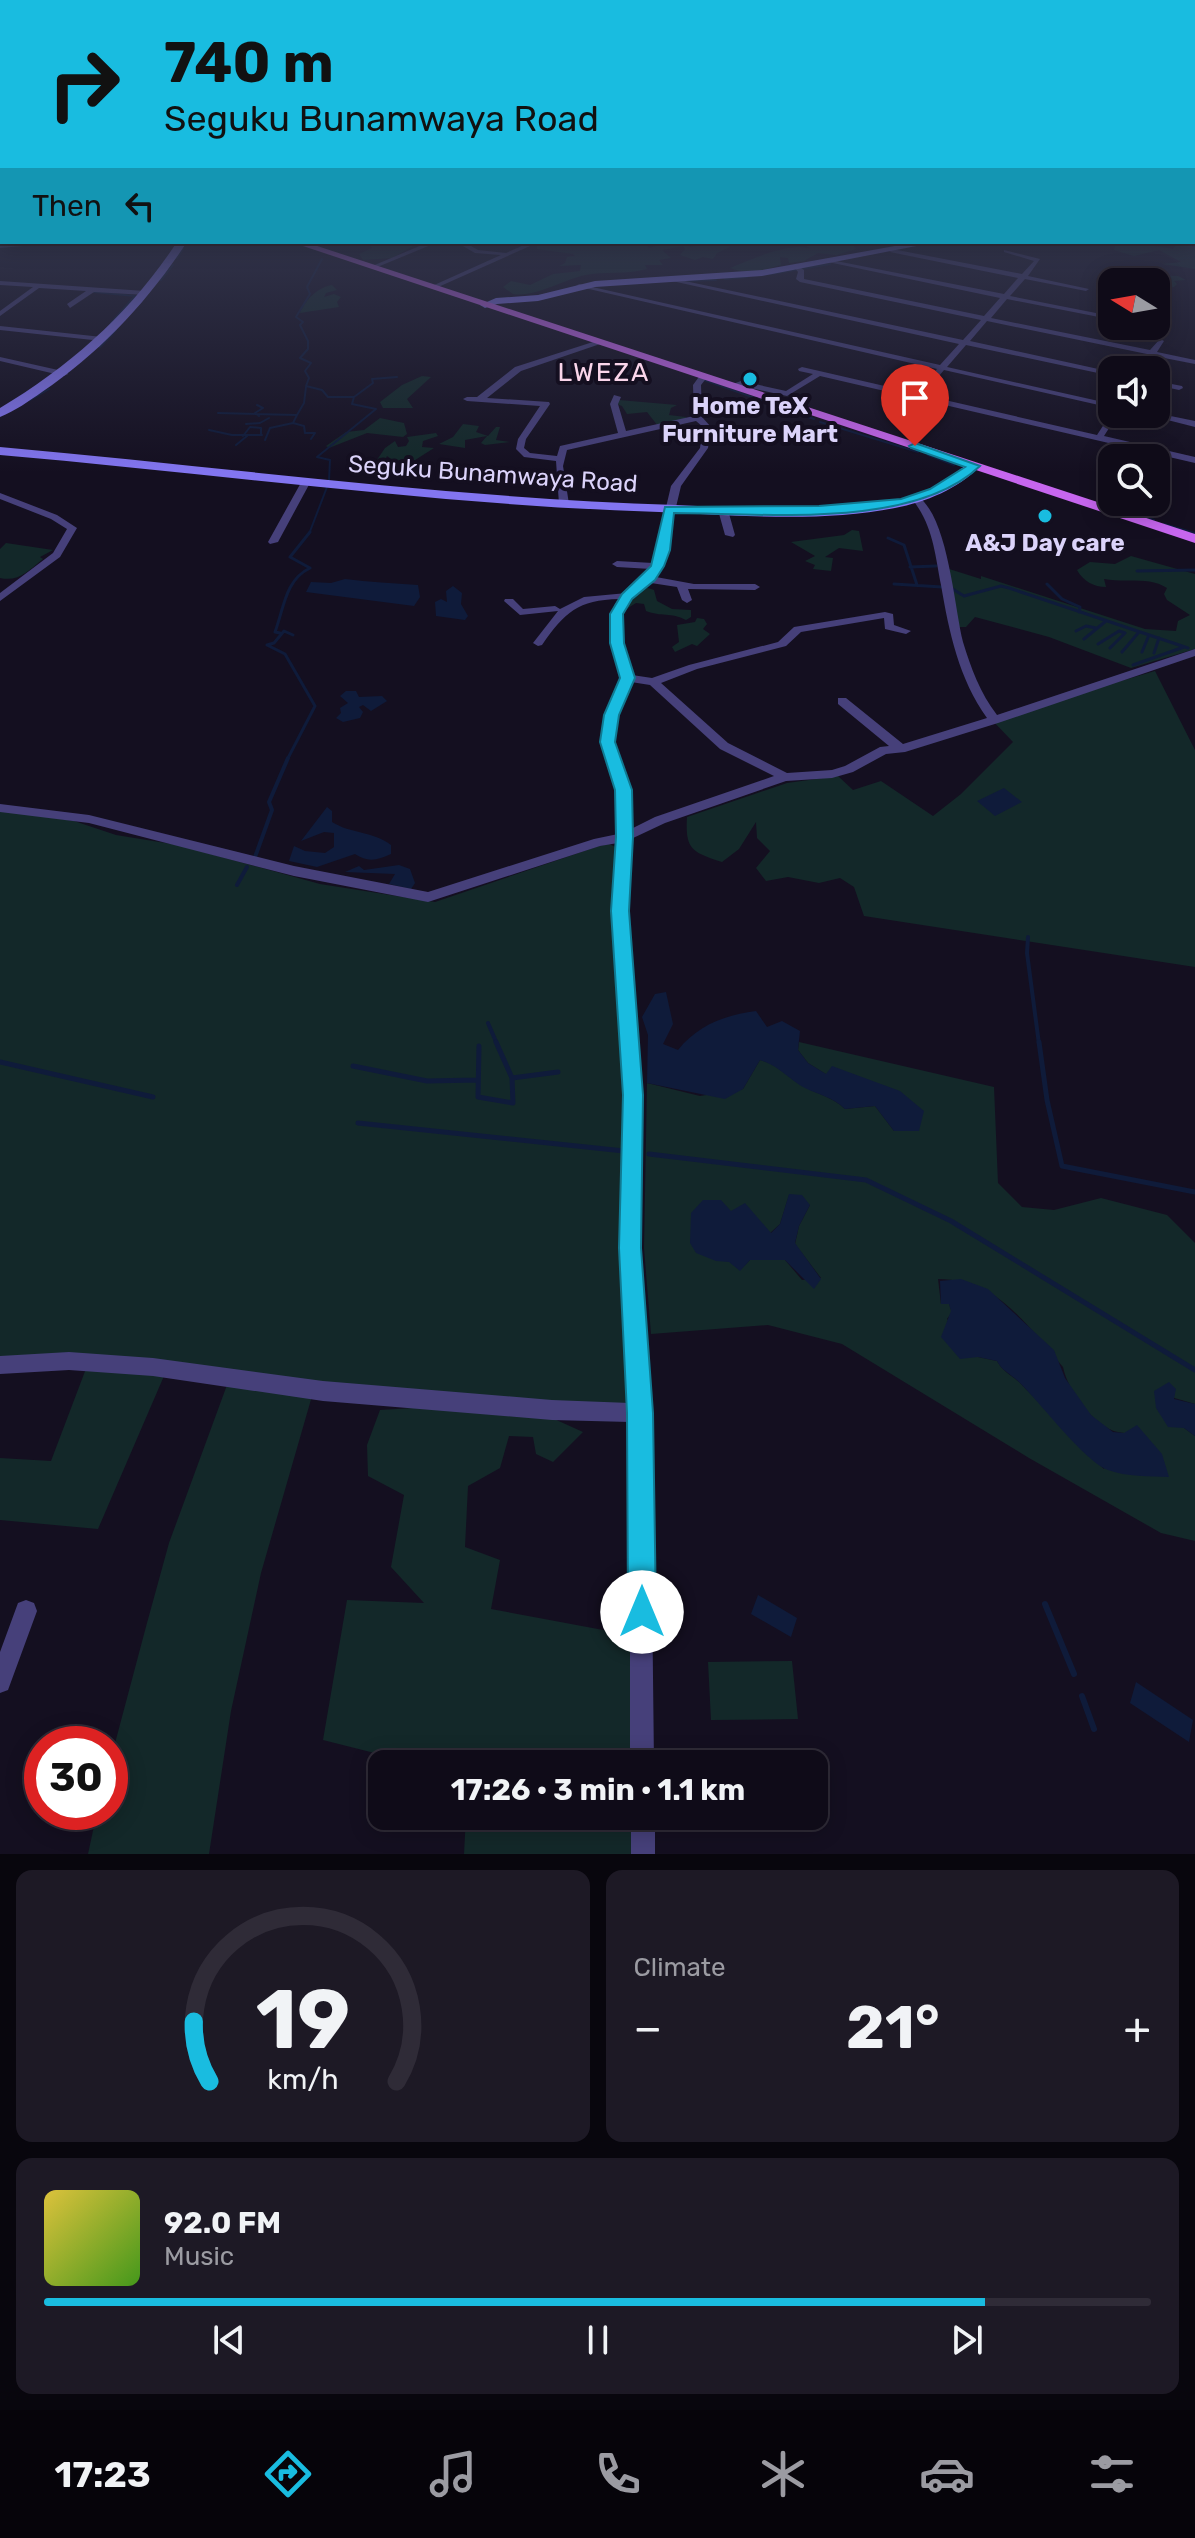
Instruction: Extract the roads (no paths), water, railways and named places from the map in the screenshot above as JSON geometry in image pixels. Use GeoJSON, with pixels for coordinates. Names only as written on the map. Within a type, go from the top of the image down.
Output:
{"type":"FeatureCollection","features":[{"type":"Feature","properties":{"kind":"main road"},"geometry":{"type":"LineString","coordinates":[[0,413],[64,374],[139,300]]}},
{"type":"Feature","properties":{"kind":"main road"},"geometry":{"type":"LineString","coordinates":[[469,300],[1195,539]]}},
{"type":"Feature","properties":{"kind":"main road"},"geometry":{"type":"LineString","coordinates":[[485,305],[517,300]]}},
{"type":"Feature","properties":{"kind":"main road","name":"Seguku Bunamwaya Road"},"geometry":{"type":"LineString","coordinates":[[0,451],[564,504],[723,510],[834,509],[917,499],[974,466]]}},
{"type":"Feature","properties":{"kind":"street"},"geometry":{"type":"LineString","coordinates":[[0,314],[20,300]]}},
{"type":"Feature","properties":{"kind":"street"},"geometry":{"type":"LineString","coordinates":[[70,306],[79,300]]}},
{"type":"Feature","properties":{"kind":"street"},"geometry":{"type":"LineString","coordinates":[[638,300],[1098,403]]}},
{"type":"Feature","properties":{"kind":"street"},"geometry":{"type":"LineString","coordinates":[[761,300],[1098,371]]}},
{"type":"Feature","properties":{"kind":"street"},"geometry":{"type":"LineString","coordinates":[[890,300],[1195,362]]}},
{"type":"Feature","properties":{"kind":"street"},"geometry":{"type":"LineString","coordinates":[[917,396],[1002,300]]}},
{"type":"Feature","properties":{"kind":"street"},"geometry":{"type":"LineString","coordinates":[[1011,300],[1098,315]]}},
{"type":"Feature","properties":{"kind":"street"},"geometry":{"type":"LineString","coordinates":[[0,328],[102,339]]}},
{"type":"Feature","properties":{"kind":"street"},"geometry":{"type":"LineString","coordinates":[[1150,356],[1160,341]]}},
{"type":"Feature","properties":{"kind":"street"},"geometry":{"type":"LineString","coordinates":[[479,400],[518,369],[599,343]]}},
{"type":"Feature","properties":{"kind":"street"},"geometry":{"type":"LineString","coordinates":[[0,359],[64,374]]}},
{"type":"Feature","properties":{"kind":"street"},"geometry":{"type":"LineString","coordinates":[[802,369],[1195,460]]}},
{"type":"Feature","properties":{"kind":"street"},"geometry":{"type":"LineString","coordinates":[[736,386],[741,383],[787,394],[819,373]]}},
{"type":"Feature","properties":{"kind":"street"},"geometry":{"type":"LineString","coordinates":[[642,1750],[640,1413],[630,1248],[633,1095],[620,911],[625,837],[623,790],[608,742],[612,715],[627,678],[615,625],[620,604],[653,573],[663,550],[669,509],[680,478],[694,463],[706,442],[709,432],[698,418],[697,385],[704,376]]}},
{"type":"Feature","properties":{"kind":"street"},"geometry":{"type":"LineString","coordinates":[[1170,386],[1179,388]]}},
{"type":"Feature","properties":{"kind":"street"},"geometry":{"type":"LineString","coordinates":[[617,397],[614,404],[623,435]]}},
{"type":"Feature","properties":{"kind":"street"},"geometry":{"type":"LineString","coordinates":[[467,399],[546,404],[522,439],[520,449],[527,455],[559,459]]}},
{"type":"Feature","properties":{"kind":"street"},"geometry":{"type":"LineString","coordinates":[[564,504],[559,459],[565,447],[698,418]]}},
{"type":"Feature","properties":{"kind":"street"},"geometry":{"type":"LineString","coordinates":[[1170,419],[1195,424]]}},
{"type":"Feature","properties":{"kind":"street"},"geometry":{"type":"LineString","coordinates":[[1099,438],[1105,428]]}},
{"type":"Feature","properties":{"kind":"street"},"geometry":{"type":"LineString","coordinates":[[273,542],[306,481]]}},
{"type":"Feature","properties":{"kind":"street"},"geometry":{"type":"LineString","coordinates":[[0,496],[54,517],[72,528],[57,555],[0,598]]}},
{"type":"Feature","properties":{"kind":"street"},"geometry":{"type":"LineString","coordinates":[[917,499],[929,514],[941,549],[967,676],[994,720]]}},
{"type":"Feature","properties":{"kind":"street"},"geometry":{"type":"LineString","coordinates":[[723,510],[730,535]]}},
{"type":"Feature","properties":{"kind":"street"},"geometry":{"type":"LineString","coordinates":[[617,564],[653,573],[681,585],[755,587]]}},
{"type":"Feature","properties":{"kind":"street"},"geometry":{"type":"LineString","coordinates":[[681,585],[687,600]]}},
{"type":"Feature","properties":{"kind":"street"},"geometry":{"type":"LineString","coordinates":[[547,596],[556,612]]}},
{"type":"Feature","properties":{"kind":"street"},"geometry":{"type":"LineString","coordinates":[[509,601],[520,612],[556,612],[591,598],[627,596]]}},
{"type":"Feature","properties":{"kind":"street"},"geometry":{"type":"LineString","coordinates":[[538,643],[556,612]]}},
{"type":"Feature","properties":{"kind":"street"},"geometry":{"type":"LineString","coordinates":[[627,678],[653,682],[693,667],[782,644],[798,629],[885,615],[889,616],[889,627],[906,631]]}},
{"type":"Feature","properties":{"kind":"street"},"geometry":{"type":"LineString","coordinates":[[0,808],[89,819],[294,871],[428,897],[586,846],[625,837],[660,820],[785,777],[832,774],[884,750],[901,749],[994,720],[1195,652]]}},
{"type":"Feature","properties":{"kind":"street"},"geometry":{"type":"LineString","coordinates":[[653,682],[724,746],[785,777]]}},
{"type":"Feature","properties":{"kind":"street"},"geometry":{"type":"LineString","coordinates":[[842,701],[901,749]]}},
{"type":"Feature","properties":{"kind":"street"},"geometry":{"type":"LineString","coordinates":[[0,1365],[69,1361],[153,1367],[323,1391],[552,1410],[640,1413]]}},
{"type":"Feature","properties":{"kind":"street"},"geometry":{"type":"LineString","coordinates":[[0,1682],[26,1611]]}},
{"type":"Feature","properties":{"kind":"street"},"geometry":{"type":"LineString","coordinates":[[643,1830],[643,1854]]}},
{"type":"Feature","properties":{"kind":"water"},"geometry":{"type":"Polygon","coordinates":[[[345,579],[418,585],[420,597],[414,606],[306,592],[311,582],[331,583],[345,579]]]}},
{"type":"Feature","properties":{"kind":"water"},"geometry":{"type":"Polygon","coordinates":[[[453,586],[462,593],[461,604],[468,616],[465,620],[436,616],[435,602],[441,599],[447,602],[446,591],[453,586]]]}},
{"type":"Feature","properties":{"kind":"water"},"geometry":{"type":"Polygon","coordinates":[[[346,691],[356,691],[359,697],[382,696],[387,701],[371,711],[363,705],[359,707],[363,712],[360,718],[343,722],[336,718],[341,713],[340,708],[348,703],[340,696],[346,691]]]}},
{"type":"Feature","properties":{"kind":"water"},"geometry":{"type":"Polygon","coordinates":[[[1004,788],[1022,802],[995,816],[977,801],[1004,788]]]}},
{"type":"Feature","properties":{"kind":"water"},"geometry":{"type":"Polygon","coordinates":[[[327,807],[332,811],[332,822],[384,840],[391,845],[391,854],[373,860],[355,854],[317,867],[289,861],[294,846],[305,851],[325,853],[334,847],[334,833],[324,832],[301,841],[327,807]]]}},
{"type":"Feature","properties":{"kind":"water"},"geometry":{"type":"Polygon","coordinates":[[[399,865],[410,869],[415,883],[411,889],[389,884],[395,874],[345,872],[359,866],[364,870],[399,865]]]}},
{"type":"Feature","properties":{"kind":"water"},"geometry":{"type":"Polygon","coordinates":[[[666,992],[673,1024],[663,1044],[678,1050],[694,1034],[713,1023],[756,1011],[767,1027],[782,1021],[800,1031],[798,1050],[808,1063],[826,1074],[832,1066],[900,1091],[924,1111],[919,1131],[894,1131],[875,1106],[845,1109],[760,1060],[743,1089],[725,1099],[647,1083],[648,1035],[642,1017],[655,994],[666,992]]]}},
{"type":"Feature","properties":{"kind":"water"},"geometry":{"type":"Polygon","coordinates":[[[789,1194],[802,1195],[810,1205],[799,1226],[795,1243],[821,1279],[814,1289],[785,1260],[750,1260],[740,1271],[729,1262],[716,1261],[696,1253],[690,1243],[691,1213],[703,1200],[721,1200],[731,1211],[745,1203],[771,1233],[780,1224],[789,1194]]]}},
{"type":"Feature","properties":{"kind":"water"},"geometry":{"type":"Polygon","coordinates":[[[961,1279],[988,1289],[1054,1350],[1065,1378],[1091,1415],[1113,1432],[1124,1433],[1137,1425],[1162,1454],[1169,1477],[1138,1476],[1108,1470],[1087,1455],[997,1361],[978,1357],[960,1359],[941,1337],[951,1311],[949,1304],[941,1304],[940,1281],[961,1279]]]}},
{"type":"Feature","properties":{"kind":"water"},"geometry":{"type":"Polygon","coordinates":[[[1169,1382],[1176,1389],[1174,1399],[1195,1404],[1195,1436],[1184,1428],[1168,1427],[1156,1408],[1154,1391],[1169,1382]]]}},
{"type":"Feature","properties":{"kind":"water"},"geometry":{"type":"Polygon","coordinates":[[[758,1595],[797,1618],[791,1637],[751,1614],[758,1595]]]}},
{"type":"Feature","properties":{"kind":"water"},"geometry":{"type":"Polygon","coordinates":[[[1136,1682],[1193,1720],[1189,1742],[1130,1703],[1136,1682]]]}},
{"type":"Feature","properties":{"kind":"waterway"},"geometry":{"type":"LineString","coordinates":[[111,323],[132,300]]}},
{"type":"Feature","properties":{"kind":"waterway"},"geometry":{"type":"LineString","coordinates":[[307,300],[296,317],[303,322],[300,325],[308,341],[308,349],[300,358],[311,363],[305,371],[309,378],[306,386],[322,390],[328,397],[354,397]]}},
{"type":"Feature","properties":{"kind":"waterway"},"geometry":{"type":"LineString","coordinates":[[100,347],[116,330]]}},
{"type":"Feature","properties":{"kind":"waterway"},"geometry":{"type":"LineString","coordinates":[[354,397],[373,383],[372,379],[397,377]]}},
{"type":"Feature","properties":{"kind":"waterway"},"geometry":{"type":"LineString","coordinates":[[704,380],[814,419]]}},
{"type":"Feature","properties":{"kind":"waterway"},"geometry":{"type":"LineString","coordinates":[[297,415],[304,403],[306,387]]}},
{"type":"Feature","properties":{"kind":"waterway"},"geometry":{"type":"LineString","coordinates":[[30,400],[49,389]]}},
{"type":"Feature","properties":{"kind":"waterway"},"geometry":{"type":"LineString","coordinates":[[329,480],[330,460],[317,457],[376,409],[352,404],[354,397]]}},
{"type":"Feature","properties":{"kind":"waterway"},"geometry":{"type":"LineString","coordinates":[[256,414],[263,408],[257,405]]}},
{"type":"Feature","properties":{"kind":"waterway"},"geometry":{"type":"LineString","coordinates":[[218,413],[256,414]]}},
{"type":"Feature","properties":{"kind":"waterway"},"geometry":{"type":"LineString","coordinates":[[256,414],[297,415]]}},
{"type":"Feature","properties":{"kind":"waterway"},"geometry":{"type":"LineString","coordinates":[[293,423],[297,415]]}},
{"type":"Feature","properties":{"kind":"waterway"},"geometry":{"type":"LineString","coordinates":[[246,424],[260,423],[269,418]]}},
{"type":"Feature","properties":{"kind":"waterway"},"geometry":{"type":"LineString","coordinates":[[820,422],[918,452]]}},
{"type":"Feature","properties":{"kind":"waterway"},"geometry":{"type":"LineString","coordinates":[[265,440],[270,428],[293,423]]}},
{"type":"Feature","properties":{"kind":"waterway"},"geometry":{"type":"LineString","coordinates":[[293,423],[304,426],[305,433],[315,433],[311,439]]}},
{"type":"Feature","properties":{"kind":"waterway"},"geometry":{"type":"LineString","coordinates":[[244,435],[250,427],[261,428],[261,435]]}},
{"type":"Feature","properties":{"kind":"waterway"},"geometry":{"type":"LineString","coordinates":[[209,430],[244,435]]}},
{"type":"Feature","properties":{"kind":"waterway"},"geometry":{"type":"LineString","coordinates":[[244,435],[261,435]]}},
{"type":"Feature","properties":{"kind":"waterway"},"geometry":{"type":"LineString","coordinates":[[236,445],[247,436]]}},
{"type":"Feature","properties":{"kind":"waterway"},"geometry":{"type":"LineString","coordinates":[[928,455],[954,465]]}},
{"type":"Feature","properties":{"kind":"waterway"},"geometry":{"type":"LineString","coordinates":[[310,533],[327,487]]}},
{"type":"Feature","properties":{"kind":"waterway"},"geometry":{"type":"LineString","coordinates":[[1141,516],[1154,520]]}},
{"type":"Feature","properties":{"kind":"waterway"},"geometry":{"type":"LineString","coordinates":[[1164,524],[1195,533]]}},
{"type":"Feature","properties":{"kind":"waterway"},"geometry":{"type":"LineString","coordinates":[[280,633],[275,632],[290,587],[310,568],[290,557],[310,533]]}},
{"type":"Feature","properties":{"kind":"waterway"},"geometry":{"type":"LineString","coordinates":[[888,538],[904,545],[911,567]]}},
{"type":"Feature","properties":{"kind":"waterway"},"geometry":{"type":"LineString","coordinates":[[911,567],[936,566]]}},
{"type":"Feature","properties":{"kind":"waterway"},"geometry":{"type":"LineString","coordinates":[[911,567],[917,585]]}},
{"type":"Feature","properties":{"kind":"waterway"},"geometry":{"type":"LineString","coordinates":[[1137,571],[1195,570]]}},
{"type":"Feature","properties":{"kind":"waterway"},"geometry":{"type":"LineString","coordinates":[[894,584],[942,587]]}},
{"type":"Feature","properties":{"kind":"waterway"},"geometry":{"type":"LineString","coordinates":[[1047,584],[1062,599],[1080,607],[1079,611]]}},
{"type":"Feature","properties":{"kind":"waterway"},"geometry":{"type":"LineString","coordinates":[[951,588],[964,596],[1001,586],[1079,611]]}},
{"type":"Feature","properties":{"kind":"waterway"},"geometry":{"type":"LineString","coordinates":[[1079,611],[1159,638]]}},
{"type":"Feature","properties":{"kind":"waterway"},"geometry":{"type":"LineString","coordinates":[[1084,639],[1106,621]]}},
{"type":"Feature","properties":{"kind":"waterway"},"geometry":{"type":"LineString","coordinates":[[1076,631],[1086,626],[1096,628]]}},
{"type":"Feature","properties":{"kind":"waterway"},"geometry":{"type":"LineString","coordinates":[[288,758],[315,706],[285,654],[267,645],[274,643],[284,631],[293,635]]}},
{"type":"Feature","properties":{"kind":"waterway"},"geometry":{"type":"LineString","coordinates":[[1098,644],[1119,631],[1125,633],[1110,648]]}},
{"type":"Feature","properties":{"kind":"waterway"},"geometry":{"type":"LineString","coordinates":[[1122,652],[1139,632]]}},
{"type":"Feature","properties":{"kind":"waterway"},"geometry":{"type":"LineString","coordinates":[[1142,652],[1149,635]]}},
{"type":"Feature","properties":{"kind":"waterway"},"geometry":{"type":"LineString","coordinates":[[1154,653],[1159,638]]}},
{"type":"Feature","properties":{"kind":"waterway"},"geometry":{"type":"LineString","coordinates":[[1159,638],[1188,648]]}},
{"type":"Feature","properties":{"kind":"waterway"},"geometry":{"type":"LineString","coordinates":[[1133,665],[1184,647]]}},
{"type":"Feature","properties":{"kind":"waterway"},"geometry":{"type":"LineString","coordinates":[[255,857],[272,810],[269,802],[288,758]]}},
{"type":"Feature","properties":{"kind":"waterway"},"geometry":{"type":"LineString","coordinates":[[237,885],[247,867]]}},
{"type":"Feature","properties":{"kind":"waterway"},"geometry":{"type":"LineString","coordinates":[[1028,937],[1027,953],[1039,1044]]}},
{"type":"Feature","properties":{"kind":"waterway"},"geometry":{"type":"LineString","coordinates":[[488,1023],[497,1044]]}},
{"type":"Feature","properties":{"kind":"waterway"},"geometry":{"type":"LineString","coordinates":[[496,1042],[512,1078]]}},
{"type":"Feature","properties":{"kind":"waterway"},"geometry":{"type":"LineString","coordinates":[[1039,1042],[1047,1100],[1062,1166],[1195,1192]]}},
{"type":"Feature","properties":{"kind":"waterway"},"geometry":{"type":"LineString","coordinates":[[479,1046],[478,1097],[513,1103],[512,1078]]}},
{"type":"Feature","properties":{"kind":"waterway"},"geometry":{"type":"LineString","coordinates":[[0,1062],[153,1097]]}},
{"type":"Feature","properties":{"kind":"waterway"},"geometry":{"type":"LineString","coordinates":[[353,1066],[427,1081],[477,1080]]}},
{"type":"Feature","properties":{"kind":"waterway"},"geometry":{"type":"LineString","coordinates":[[512,1078],[558,1072]]}},
{"type":"Feature","properties":{"kind":"waterway"},"geometry":{"type":"LineString","coordinates":[[358,1123],[624,1151]]}},
{"type":"Feature","properties":{"kind":"waterway"},"geometry":{"type":"LineString","coordinates":[[649,1154],[866,1180],[951,1221],[1195,1370]]}},
{"type":"Feature","properties":{"kind":"waterway"},"geometry":{"type":"LineString","coordinates":[[1045,1604],[1074,1674]]}},
{"type":"Feature","properties":{"kind":"waterway"},"geometry":{"type":"LineString","coordinates":[[1082,1696],[1094,1729]]}},
{"type":"Feature","properties":{"kind":"place","name":"Home TeX Furniture Mart"},"geometry":{"type":"Point","coordinates":[750,379]}},
{"type":"Feature","properties":{"kind":"place","name":"A&J Day care"},"geometry":{"type":"Point","coordinates":[1045,516]}},
{"type":"Feature","properties":{"kind":"district","name":"LWEZA"},"geometry":{"type":"Point","coordinates":[604,372]}}]}
